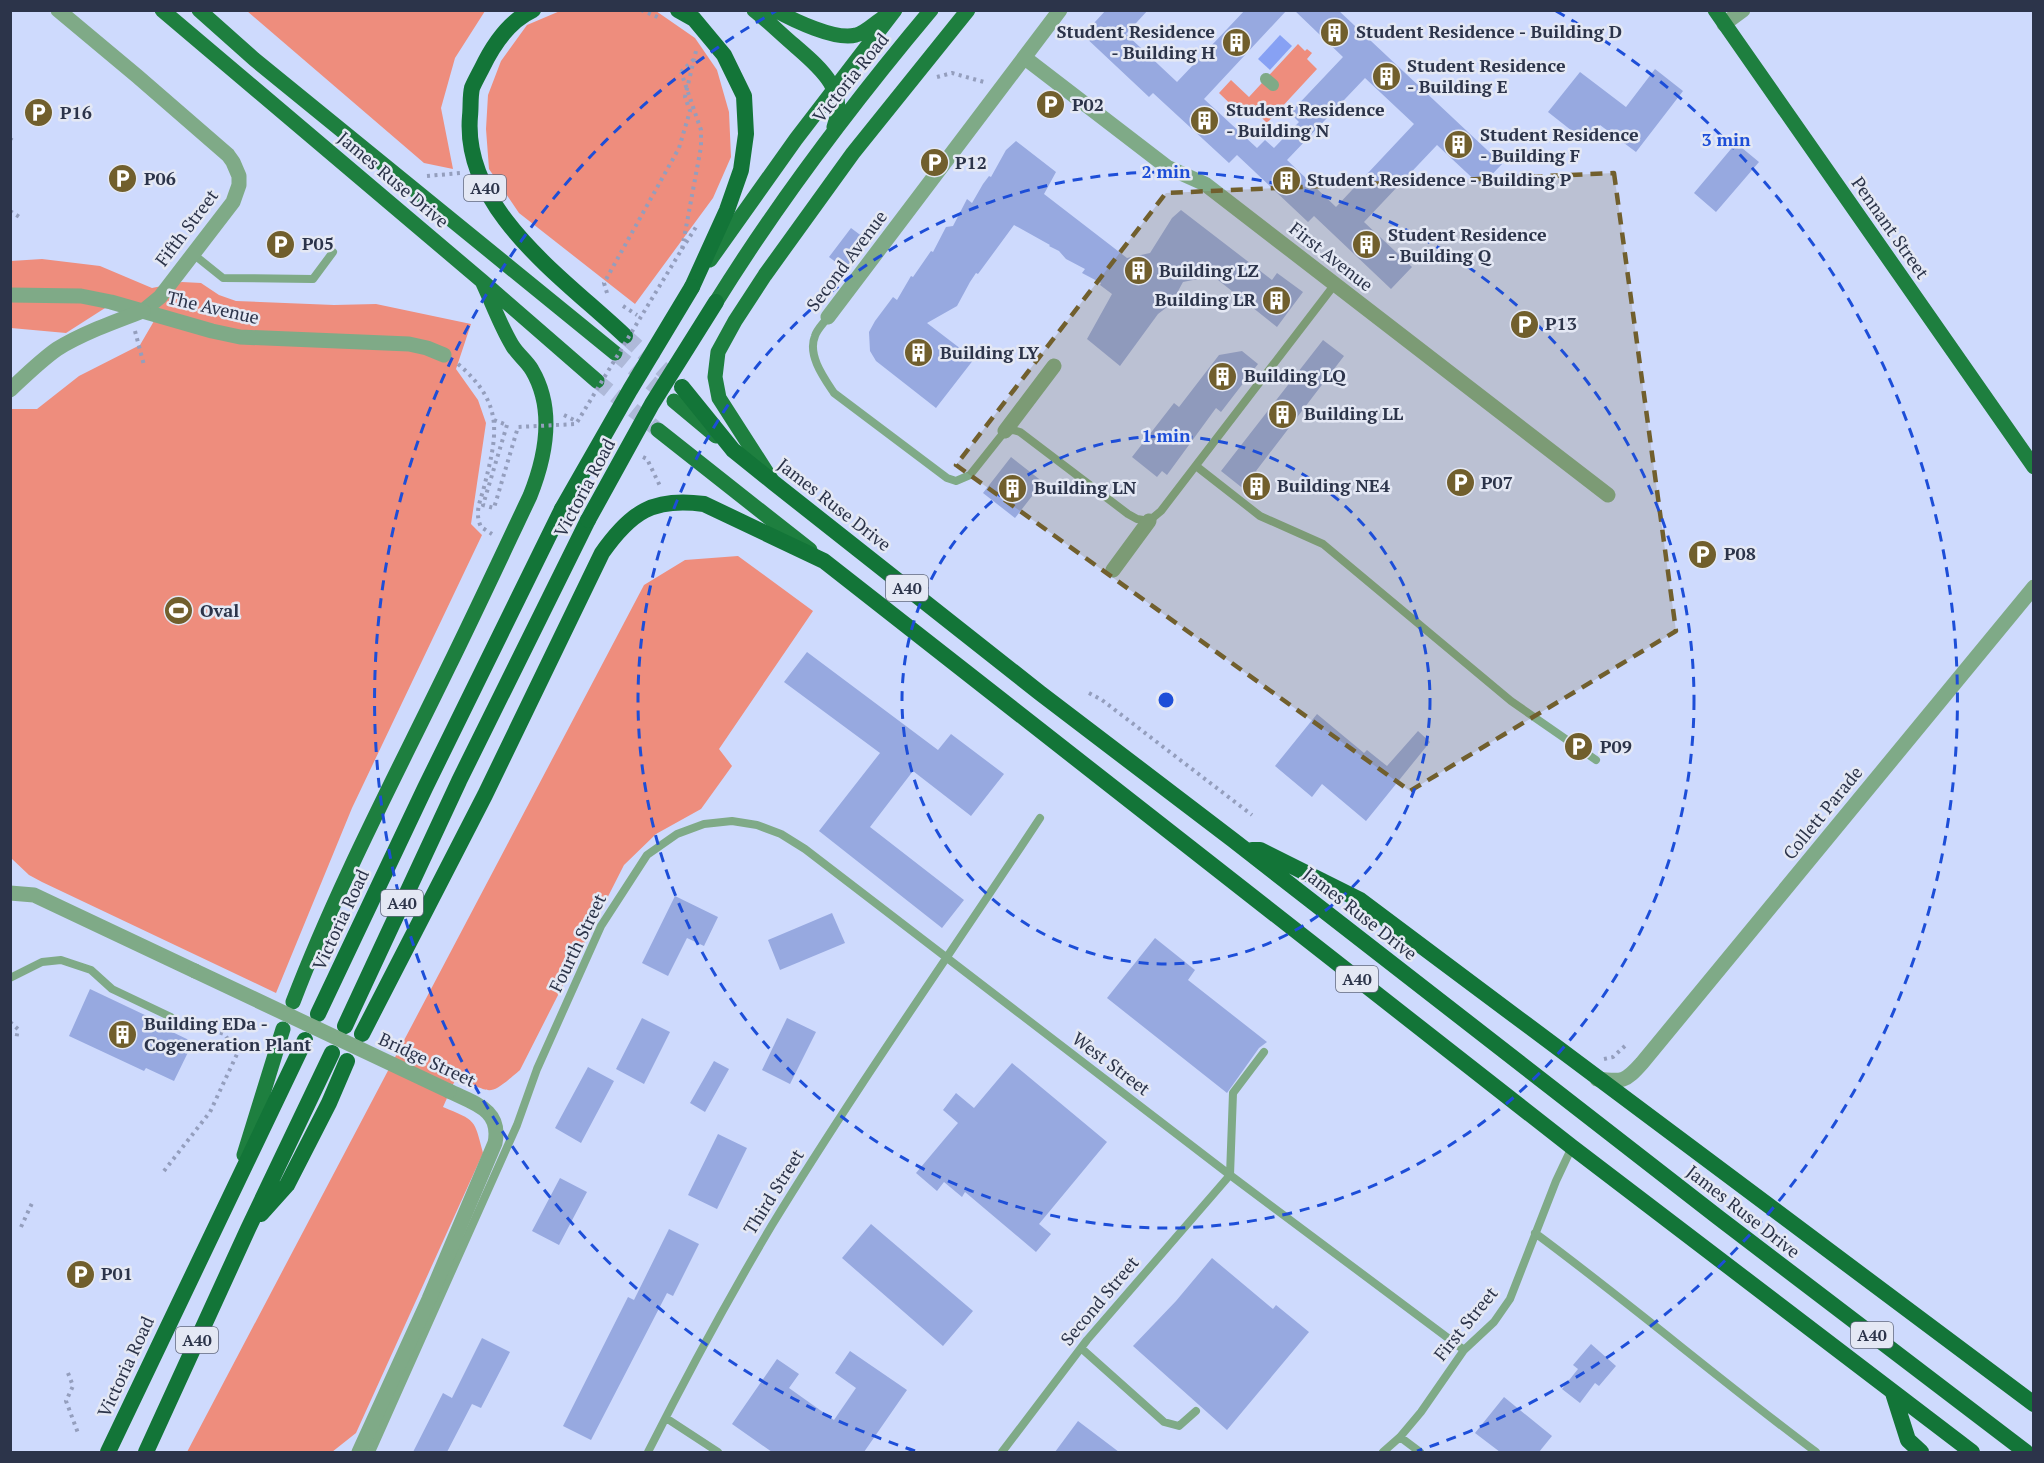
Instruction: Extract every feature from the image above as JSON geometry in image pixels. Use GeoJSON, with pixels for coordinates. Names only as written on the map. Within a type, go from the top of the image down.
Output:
{"type":"FeatureCollection","features":[{"type":"Feature","properties":{"kind":"highway","name":"A40"},"geometry":{"type":"LineString","coordinates":[[532,10],[522,15],[493,45],[472,89],[469,131],[477,173],[491,200],[521,238],[556,274],[625,336]]}},
{"type":"Feature","properties":{"kind":"highway","name":"A40"},"geometry":{"type":"LineString","coordinates":[[671,15],[694,20],[724,55],[744,96],[746,134],[741,170],[715,240],[692,287]]}},
{"type":"Feature","properties":{"kind":"highway","name":"Victoria Road"},"geometry":{"type":"LineString","coordinates":[[318,1014],[425,788],[562,509],[692,287]]}},
{"type":"Feature","properties":{"kind":"highway","name":"Victoria Road"},"geometry":{"type":"LineString","coordinates":[[345,1026],[459,781],[588,520],[652,404],[716,302]]}},
{"type":"Feature","properties":{"kind":"highway","name":"James Ruse Drive"},"geometry":{"type":"LineString","coordinates":[[678,394],[733,450],[1040,693],[2025,1452]]}},
{"type":"Feature","properties":{"kind":"highway","name":"A40"},"geometry":{"type":"LineString","coordinates":[[362,1034],[485,795],[602,553],[619,530],[641,512],[665,502],[686,501],[704,504],[824,561],[1572,1147],[1972,1452]]}},
{"type":"Feature","properties":{"kind":"highway"},"geometry":{"type":"LineString","coordinates":[[1245,850],[1260,850],[1360,900],[2034,1404]]}},
{"type":"Feature","properties":{"kind":"highway","name":"Victoria Road"},"geometry":{"type":"LineString","coordinates":[[106,1449],[305,1040]]}},
{"type":"Feature","properties":{"kind":"highway","name":"A40"},"geometry":{"type":"LineString","coordinates":[[146,1452],[248,1228],[332,1053]]}},
{"type":"Feature","properties":{"kind":"highway","name":"A40"},"geometry":{"type":"LineString","coordinates":[[248,1228],[287,1185],[347,1061]]}},
{"type":"Feature","properties":{"kind":"highway"},"geometry":{"type":"LineString","coordinates":[[1893,1393],[1908,1440],[1921,1452]]}},
{"type":"Feature","properties":{"kind":"main road","name":"James Ruse Drive"},"geometry":{"type":"LineString","coordinates":[[162,10],[597,381]]}},
{"type":"Feature","properties":{"kind":"main road","name":"James Ruse Drive"},"geometry":{"type":"LineString","coordinates":[[199,10],[254,59],[615,353]]}},
{"type":"Feature","properties":{"kind":"main road"},"geometry":{"type":"LineString","coordinates":[[754,10],[829,79],[834,88],[839,109],[838,119],[832,132]]}},
{"type":"Feature","properties":{"kind":"main road"},"geometry":{"type":"LineString","coordinates":[[774,10],[810,26],[843,36],[858,35],[894,10]]}},
{"type":"Feature","properties":{"kind":"main road","name":"Victoria Road"},"geometry":{"type":"LineString","coordinates":[[692,287],[758,190],[894,10]]}},
{"type":"Feature","properties":{"kind":"main road","name":"Victoria Road"},"geometry":{"type":"LineString","coordinates":[[716,302],[777,208],[832,132],[931,10]]}},
{"type":"Feature","properties":{"kind":"main road"},"geometry":{"type":"LineString","coordinates":[[774,483],[719,398],[715,377],[718,352],[765,275],[853,153],[968,10]]}},
{"type":"Feature","properties":{"kind":"main road","name":"Pennant Street"},"geometry":{"type":"LineString","coordinates":[[1716,10],[2034,467]]}},
{"type":"Feature","properties":{"kind":"main road"},"geometry":{"type":"LineString","coordinates":[[293,1002],[315,944],[365,834],[448,668],[530,496],[541,468],[546,441],[541,391],[532,370],[512,345],[482,281]]}},
{"type":"Feature","properties":{"kind":"main road"},"geometry":{"type":"LineString","coordinates":[[658,430],[824,561]]}},
{"type":"Feature","properties":{"kind":"main road"},"geometry":{"type":"LineString","coordinates":[[235,1184],[283,1029]]}},
{"type":"Feature","properties":{"kind":"street","name":"Fifth Street"},"geometry":{"type":"LineString","coordinates":[[10,390],[57,349],[88,333],[143,311],[160,297],[237,194],[239,176],[233,162],[171,104],[58,10]]}},
{"type":"Feature","properties":{"kind":"street","name":"Second Avenue"},"geometry":{"type":"LineString","coordinates":[[828,316],[1060,10]]}},
{"type":"Feature","properties":{"kind":"street"},"geometry":{"type":"LineString","coordinates":[[1724,24],[1743,10]]}},
{"type":"Feature","properties":{"kind":"street","name":"First Avenue"},"geometry":{"type":"LineString","coordinates":[[1025,58],[1167,167],[1205,184],[1608,495]]}},
{"type":"Feature","properties":{"kind":"street","name":"The Avenue"},"geometry":{"type":"LineString","coordinates":[[10,295],[81,296],[143,311],[212,332],[240,337],[409,344],[444,355]]}},
{"type":"Feature","properties":{"kind":"street","name":"Second Avenue"},"geometry":{"type":"LineString","coordinates":[[1005,431],[1054,366]]}},
{"type":"Feature","properties":{"kind":"street"},"geometry":{"type":"LineString","coordinates":[[1113,570],[1149,520]]}},
{"type":"Feature","properties":{"kind":"street","name":"Collett Parade"},"geometry":{"type":"LineString","coordinates":[[1642,1063],[2034,587]]}},
{"type":"Feature","properties":{"kind":"street","name":"Bridge Street"},"geometry":{"type":"LineString","coordinates":[[10,893],[34,895],[449,1091],[489,1113],[496,1125],[495,1143],[429,1299],[359,1452]]}},
{"type":"Feature","properties":{"kind":"street"},"geometry":{"type":"LineString","coordinates":[[1598,1079],[1617,1081],[1629,1078],[1642,1063]]}},
{"type":"Feature","properties":{"kind":"street"},"geometry":{"type":"LineString","coordinates":[[1642,1063],[1632,1090],[1642,1112]]}},
{"type":"Feature","properties":{"kind":"lane"},"geometry":{"type":"LineString","coordinates":[[194,254],[223,278],[313,279],[333,252]]}},
{"type":"Feature","properties":{"kind":"lane"},"geometry":{"type":"LineString","coordinates":[[1005,431],[1020,432],[1128,514],[1137,519],[1149,520],[1161,511],[1335,284]]}},
{"type":"Feature","properties":{"kind":"lane","name":"Second Avenue"},"geometry":{"type":"LineString","coordinates":[[828,316],[814,338],[814,355],[822,376],[834,393],[947,478],[956,481],[970,475],[1005,431]]}},
{"type":"Feature","properties":{"kind":"lane"},"geometry":{"type":"LineString","coordinates":[[1196,466],[1260,516],[1323,544],[1511,701],[1596,760]]}},
{"type":"Feature","properties":{"kind":"lane","name":"Third Street"},"geometry":{"type":"LineString","coordinates":[[648,1452],[693,1364],[772,1225],[858,1091],[1040,818]]}},
{"type":"Feature","properties":{"kind":"lane","name":"West Street"},"geometry":{"type":"LineString","coordinates":[[732,821],[757,825],[781,834],[805,849],[947,960],[1464,1350]]}},
{"type":"Feature","properties":{"kind":"lane","name":"Fourth Street"},"geometry":{"type":"LineString","coordinates":[[371,1452],[517,1125],[537,1069],[601,926],[647,855],[677,834],[704,824],[732,821]]}},
{"type":"Feature","properties":{"kind":"lane"},"geometry":{"type":"LineString","coordinates":[[10,978],[42,962],[61,960],[91,970],[112,988],[171,1017]]}},
{"type":"Feature","properties":{"kind":"lane"},"geometry":{"type":"LineString","coordinates":[[1230,1175],[1233,1093],[1264,1052]]}},
{"type":"Feature","properties":{"kind":"lane","name":"First Street"},"geometry":{"type":"LineString","coordinates":[[1383,1452],[1400,1437],[1421,1412],[1464,1350],[1494,1322],[1510,1299],[1572,1147]]}},
{"type":"Feature","properties":{"kind":"lane","name":"Second Street"},"geometry":{"type":"LineString","coordinates":[[1002,1452],[1081,1348],[1230,1175]]}},
{"type":"Feature","properties":{"kind":"lane"},"geometry":{"type":"LineString","coordinates":[[1535,1233],[1590,1273],[1738,1394],[1816,1452]]}},
{"type":"Feature","properties":{"kind":"lane"},"geometry":{"type":"LineString","coordinates":[[1081,1348],[1164,1422],[1179,1426],[1196,1411]]}},
{"type":"Feature","properties":{"kind":"lane"},"geometry":{"type":"LineString","coordinates":[[666,1418],[718,1452]]}},
{"type":"Feature","properties":{"kind":"lane"},"geometry":{"type":"LineString","coordinates":[[1400,1437],[1420,1452]]}},
{"type":"Feature","properties":{"kind":"path"},"geometry":{"type":"LineString","coordinates":[[642,10],[671,15]]}},
{"type":"Feature","properties":{"kind":"path"},"geometry":{"type":"LineString","coordinates":[[698,45],[701,50]]}},
{"type":"Feature","properties":{"kind":"path"},"geometry":{"type":"LineString","coordinates":[[602,292],[608,297],[604,283],[679,148],[690,111],[685,97],[694,60],[681,72],[700,130],[701,147],[682,249]]}},
{"type":"Feature","properties":{"kind":"path"},"geometry":{"type":"LineString","coordinates":[[936,77],[952,73],[991,84]]}},
{"type":"Feature","properties":{"kind":"path"},"geometry":{"type":"LineString","coordinates":[[10,211],[21,219]]}},
{"type":"Feature","properties":{"kind":"path"},"geometry":{"type":"LineString","coordinates":[[494,420],[507,424],[483,505],[494,508],[518,427],[576,424],[699,221]]}},
{"type":"Feature","properties":{"kind":"path"},"geometry":{"type":"LineString","coordinates":[[127,332],[134,328],[144,365]]}},
{"type":"Feature","properties":{"kind":"path"},"geometry":{"type":"LineString","coordinates":[[444,355],[451,358],[471,376],[489,403],[494,420],[494,449],[477,513],[482,527],[492,534]]}},
{"type":"Feature","properties":{"kind":"path"},"geometry":{"type":"LineString","coordinates":[[643,457],[663,492]]}},
{"type":"Feature","properties":{"kind":"path"},"geometry":{"type":"LineString","coordinates":[[1089,693],[1102,700],[1252,815]]}},
{"type":"Feature","properties":{"kind":"path"},"geometry":{"type":"LineString","coordinates":[[164,1171],[210,1112],[238,1052],[224,1034],[171,1017]]}},
{"type":"Feature","properties":{"kind":"path"},"geometry":{"type":"LineString","coordinates":[[10,1022],[18,1029],[16,1040]]}},
{"type":"Feature","properties":{"kind":"path"},"geometry":{"type":"LineString","coordinates":[[21,1227],[33,1201]]}},
{"type":"Feature","properties":{"kind":"path"},"geometry":{"type":"LineString","coordinates":[[68,1373],[73,1386],[66,1401],[78,1433]]}},
{"type":"Feature","properties":{"kind":"highlighted area"},"geometry":{"type":"Polygon","coordinates":[[[1614,173],[1676,631],[1410,791],[956,465],[1166,193],[1614,173]]]}},
{"type":"Feature","properties":{"kind":"shaded area"},"geometry":{"type":"Polygon","coordinates":[[[247,11],[485,11],[455,58],[441,108],[453,169],[424,163],[247,11]]]}},
{"type":"Feature","properties":{"kind":"shaded area"},"geometry":{"type":"Polygon","coordinates":[[[560,11],[656,11],[695,38],[717,70],[729,112],[731,157],[713,198],[635,304],[519,213],[489,169],[486,129],[488,95],[501,61],[527,25],[560,11]]]}},
{"type":"Feature","properties":{"kind":"shaded area"},"geometry":{"type":"Polygon","coordinates":[[[1298,44],[1305,51],[1307,49],[1312,53],[1307,59],[1317,69],[1267,123],[1253,109],[1245,118],[1219,93],[1231,80],[1249,97],[1298,44]]]}},
{"type":"Feature","properties":{"kind":"shaded area"},"geometry":{"type":"Polygon","coordinates":[[[42,259],[100,266],[152,288],[182,282],[201,283],[219,295],[236,301],[334,305],[376,304],[471,324],[456,369],[478,400],[486,423],[471,524],[482,535],[352,808],[276,993],[42,882],[29,875],[11,858],[11,409],[37,409],[79,376],[140,345],[161,309],[116,301],[66,333],[11,328],[11,261],[42,259]]]}},
{"type":"Feature","properties":{"kind":"shaded area"},"geometry":{"type":"Polygon","coordinates":[[[738,556],[813,611],[719,749],[732,766],[701,809],[656,834],[624,865],[520,1070],[495,1089],[490,1090],[456,1078],[443,1107],[472,1122],[478,1133],[483,1153],[356,1433],[332,1452],[187,1452],[644,585],[685,560],[738,556]]]}},
{"type":"Feature","properties":{"kind":"water"},"geometry":{"type":"Polygon","coordinates":[[[1280,35],[1292,46],[1270,70],[1258,59],[1280,35]]]}},
{"type":"Feature","properties":{"kind":"building"},"geometry":{"type":"Polygon","coordinates":[[[1106,10],[1148,10],[1126,34],[1177,82],[1245,10],[1287,10],[1204,99],[1257,148],[1265,140],[1274,148],[1299,122],[1290,113],[1343,57],[1294,10],[1338,10],[1502,164],[1481,186],[1437,145],[1364,222],[1412,267],[1391,289],[1314,216],[1308,222],[1237,155],[1229,163],[1153,93],[1149,97],[1083,35],[1106,10]],[[1365,78],[1287,160],[1336,207],[1414,124],[1365,78]]]}},
{"type":"Feature","properties":{"kind":"building"},"geometry":{"type":"Polygon","coordinates":[[[1655,69],[1683,91],[1636,152],[1600,125],[1586,142],[1548,112],[1580,72],[1626,107],[1655,69]]]}},
{"type":"Feature","properties":{"kind":"building"},"geometry":{"type":"Polygon","coordinates":[[[1016,141],[1056,172],[1044,194],[1127,258],[1150,253],[1172,218],[1181,210],[1272,280],[1277,273],[1303,292],[1277,327],[1213,276],[1183,282],[1171,304],[1158,314],[1120,366],[1087,339],[1112,294],[1100,285],[1101,283],[1082,273],[1085,269],[1066,259],[1050,245],[1014,225],[978,274],[976,273],[957,306],[927,323],[974,359],[936,408],[876,361],[870,351],[869,332],[893,297],[897,300],[911,276],[913,277],[931,251],[933,252],[946,227],[953,226],[967,199],[972,203],[983,184],[989,176],[991,177],[1006,150],[1016,141]]]}},
{"type":"Feature","properties":{"kind":"building"},"geometry":{"type":"Polygon","coordinates":[[[1736,143],[1759,162],[1716,212],[1694,193],[1736,143]]]}},
{"type":"Feature","properties":{"kind":"building"},"geometry":{"type":"Polygon","coordinates":[[[851,228],[867,240],[845,269],[829,257],[851,228]]]}},
{"type":"Feature","properties":{"kind":"building","name":"Building LL"},"geometry":{"type":"Polygon","coordinates":[[[1323,340],[1344,356],[1256,471],[1268,480],[1255,498],[1221,471],[1323,340]]]}},
{"type":"Feature","properties":{"kind":"building"},"geometry":{"type":"Polygon","coordinates":[[[1242,351],[1258,364],[1221,412],[1216,408],[1167,475],[1162,471],[1157,477],[1132,457],[1174,403],[1179,407],[1219,355],[1242,351]]]}},
{"type":"Feature","properties":{"kind":"building","name":"Building LN"},"geometry":{"type":"Polygon","coordinates":[[[1011,457],[1043,482],[1015,518],[983,493],[1011,457]]]}},
{"type":"Feature","properties":{"kind":"building"},"geometry":{"type":"Polygon","coordinates":[[[807,652],[938,750],[951,734],[1004,774],[971,816],[913,771],[870,827],[964,900],[942,928],[819,831],[880,753],[784,682],[807,652]]]}},
{"type":"Feature","properties":{"kind":"building"},"geometry":{"type":"Polygon","coordinates":[[[1317,714],[1364,753],[1367,750],[1387,766],[1418,731],[1430,742],[1366,821],[1322,784],[1312,797],[1275,766],[1317,714]]]}},
{"type":"Feature","properties":{"kind":"building"},"geometry":{"type":"Polygon","coordinates":[[[675,896],[718,917],[704,946],[687,938],[668,976],[642,963],[675,896]]]}},
{"type":"Feature","properties":{"kind":"building"},"geometry":{"type":"Polygon","coordinates":[[[832,913],[845,943],[780,970],[768,940],[832,913]]]}},
{"type":"Feature","properties":{"kind":"building"},"geometry":{"type":"Polygon","coordinates":[[[1155,938],[1195,970],[1188,980],[1267,1042],[1259,1048],[1227,1093],[1107,998],[1155,938]]]}},
{"type":"Feature","properties":{"kind":"building","name":"Building EDa - Cogeneration Plant"},"geometry":{"type":"Polygon","coordinates":[[[90,989],[166,1025],[164,1028],[193,1042],[174,1081],[146,1068],[144,1071],[69,1036],[90,989]]]}},
{"type":"Feature","properties":{"kind":"building"},"geometry":{"type":"Polygon","coordinates":[[[642,1018],[670,1032],[644,1084],[616,1069],[642,1018]]]}},
{"type":"Feature","properties":{"kind":"building"},"geometry":{"type":"Polygon","coordinates":[[[787,1018],[816,1032],[790,1084],[762,1070],[787,1018]]]}},
{"type":"Feature","properties":{"kind":"building"},"geometry":{"type":"Polygon","coordinates":[[[714,1061],[729,1069],[705,1112],[690,1103],[714,1061]]]}},
{"type":"Feature","properties":{"kind":"building"},"geometry":{"type":"Polygon","coordinates":[[[1012,1063],[1107,1142],[1039,1224],[1051,1234],[1036,1252],[965,1192],[962,1197],[944,1182],[937,1191],[916,1173],[958,1123],[943,1110],[956,1093],[974,1108],[1012,1063]]]}},
{"type":"Feature","properties":{"kind":"building"},"geometry":{"type":"Polygon","coordinates":[[[588,1067],[614,1081],[581,1143],[555,1128],[588,1067]]]}},
{"type":"Feature","properties":{"kind":"building"},"geometry":{"type":"Polygon","coordinates":[[[718,1134],[747,1148],[717,1209],[688,1195],[718,1134]]]}},
{"type":"Feature","properties":{"kind":"building"},"geometry":{"type":"Polygon","coordinates":[[[560,1178],[587,1192],[559,1245],[532,1231],[560,1178]]]}},
{"type":"Feature","properties":{"kind":"building"},"geometry":{"type":"Polygon","coordinates":[[[871,1224],[973,1311],[943,1346],[842,1258],[871,1224]]]}},
{"type":"Feature","properties":{"kind":"building"},"geometry":{"type":"Polygon","coordinates":[[[669,1229],[699,1244],[673,1296],[667,1293],[591,1440],[563,1426],[628,1297],[634,1300],[669,1229]]]}},
{"type":"Feature","properties":{"kind":"building"},"geometry":{"type":"Polygon","coordinates":[[[1212,1258],[1273,1309],[1276,1305],[1309,1332],[1227,1430],[1133,1346],[1176,1301],[1212,1258]]]}},
{"type":"Feature","properties":{"kind":"building"},"geometry":{"type":"Polygon","coordinates":[[[482,1338],[510,1352],[481,1408],[472,1404],[447,1452],[413,1452],[443,1393],[452,1398],[482,1338]]]}},
{"type":"Feature","properties":{"kind":"building"},"geometry":{"type":"Polygon","coordinates":[[[1591,1344],[1616,1366],[1599,1386],[1595,1383],[1580,1403],[1562,1389],[1578,1369],[1573,1365],[1591,1344]]]}},
{"type":"Feature","properties":{"kind":"building"},"geometry":{"type":"Polygon","coordinates":[[[850,1351],[907,1390],[864,1452],[772,1452],[732,1424],[777,1359],[799,1374],[789,1388],[834,1420],[856,1388],[835,1373],[850,1351]]]}},
{"type":"Feature","properties":{"kind":"building"},"geometry":{"type":"Polygon","coordinates":[[[1504,1397],[1552,1436],[1539,1452],[1500,1452],[1475,1433],[1504,1397]]]}},
{"type":"Feature","properties":{"kind":"building"},"geometry":{"type":"Polygon","coordinates":[[[1078,1421],[1119,1452],[1055,1452],[1078,1421]]]}},
{"type":"Feature","properties":{"kind":"tunnel"},"geometry":{"type":"LineString","coordinates":[[625,336],[680,385]]}},
{"type":"Feature","properties":{"kind":"tunnel"},"geometry":{"type":"LineString","coordinates":[[615,353],[668,397]]}},
{"type":"Feature","properties":{"kind":"tunnel"},"geometry":{"type":"LineString","coordinates":[[597,381],[658,430]]}},
{"type":"Feature","properties":{"kind":"place","name":"Student Residence - Building D"},"geometry":{"type":"Point","coordinates":[1335,32]}},
{"type":"Feature","properties":{"kind":"place","name":"Student Residence - Building H"},"geometry":{"type":"Point","coordinates":[1236,42]}},
{"type":"Feature","properties":{"kind":"place","name":"Student Residence - Building E"},"geometry":{"type":"Point","coordinates":[1386,76]}},
{"type":"Feature","properties":{"kind":"place","name":"P02"},"geometry":{"type":"Point","coordinates":[1051,105]}},
{"type":"Feature","properties":{"kind":"place","name":"P16"},"geometry":{"type":"Point","coordinates":[39,113]}},
{"type":"Feature","properties":{"kind":"place","name":"Student Residence - Building N"},"geometry":{"type":"Point","coordinates":[1205,120]}},
{"type":"Feature","properties":{"kind":"place","name":"Student Residence - Building F"},"geometry":{"type":"Point","coordinates":[1459,145]}},
{"type":"Feature","properties":{"kind":"place","name":"P12"},"geometry":{"type":"Point","coordinates":[934,163]}},
{"type":"Feature","properties":{"kind":"place","name":"P06"},"geometry":{"type":"Point","coordinates":[123,179]}},
{"type":"Feature","properties":{"kind":"place","name":"Student Residence - Building P"},"geometry":{"type":"Point","coordinates":[1286,180]}},
{"type":"Feature","properties":{"kind":"place","name":"P05"},"geometry":{"type":"Point","coordinates":[281,244]}},
{"type":"Feature","properties":{"kind":"place","name":"Student Residence - Building Q"},"geometry":{"type":"Point","coordinates":[1367,245]}},
{"type":"Feature","properties":{"kind":"place","name":"Building LZ"},"geometry":{"type":"Point","coordinates":[1138,271]}},
{"type":"Feature","properties":{"kind":"place","name":"Building LR"},"geometry":{"type":"Point","coordinates":[1277,300]}},
{"type":"Feature","properties":{"kind":"place","name":"P13"},"geometry":{"type":"Point","coordinates":[1524,324]}},
{"type":"Feature","properties":{"kind":"place","name":"Building LY"},"geometry":{"type":"Point","coordinates":[919,353]}},
{"type":"Feature","properties":{"kind":"place","name":"Building LQ"},"geometry":{"type":"Point","coordinates":[1223,376]}},
{"type":"Feature","properties":{"kind":"place","name":"Building LL"},"geometry":{"type":"Point","coordinates":[1283,414]}},
{"type":"Feature","properties":{"kind":"place","name":"P07"},"geometry":{"type":"Point","coordinates":[1460,483]}},
{"type":"Feature","properties":{"kind":"place","name":"Building NE4"},"geometry":{"type":"Point","coordinates":[1256,486]}},
{"type":"Feature","properties":{"kind":"place","name":"Building LN"},"geometry":{"type":"Point","coordinates":[1013,488]}},
{"type":"Feature","properties":{"kind":"place","name":"P08"},"geometry":{"type":"Point","coordinates":[1703,554]}},
{"type":"Feature","properties":{"kind":"place","name":"Oval"},"geometry":{"type":"Point","coordinates":[179,611]}},
{"type":"Feature","properties":{"kind":"place","name":"P09"},"geometry":{"type":"Point","coordinates":[1579,747]}},
{"type":"Feature","properties":{"kind":"place","name":"Building EDa - Cogeneration Plant"},"geometry":{"type":"Point","coordinates":[123,1034]}},
{"type":"Feature","properties":{"kind":"place","name":"P01"},"geometry":{"type":"Point","coordinates":[80,1274]}}]}
